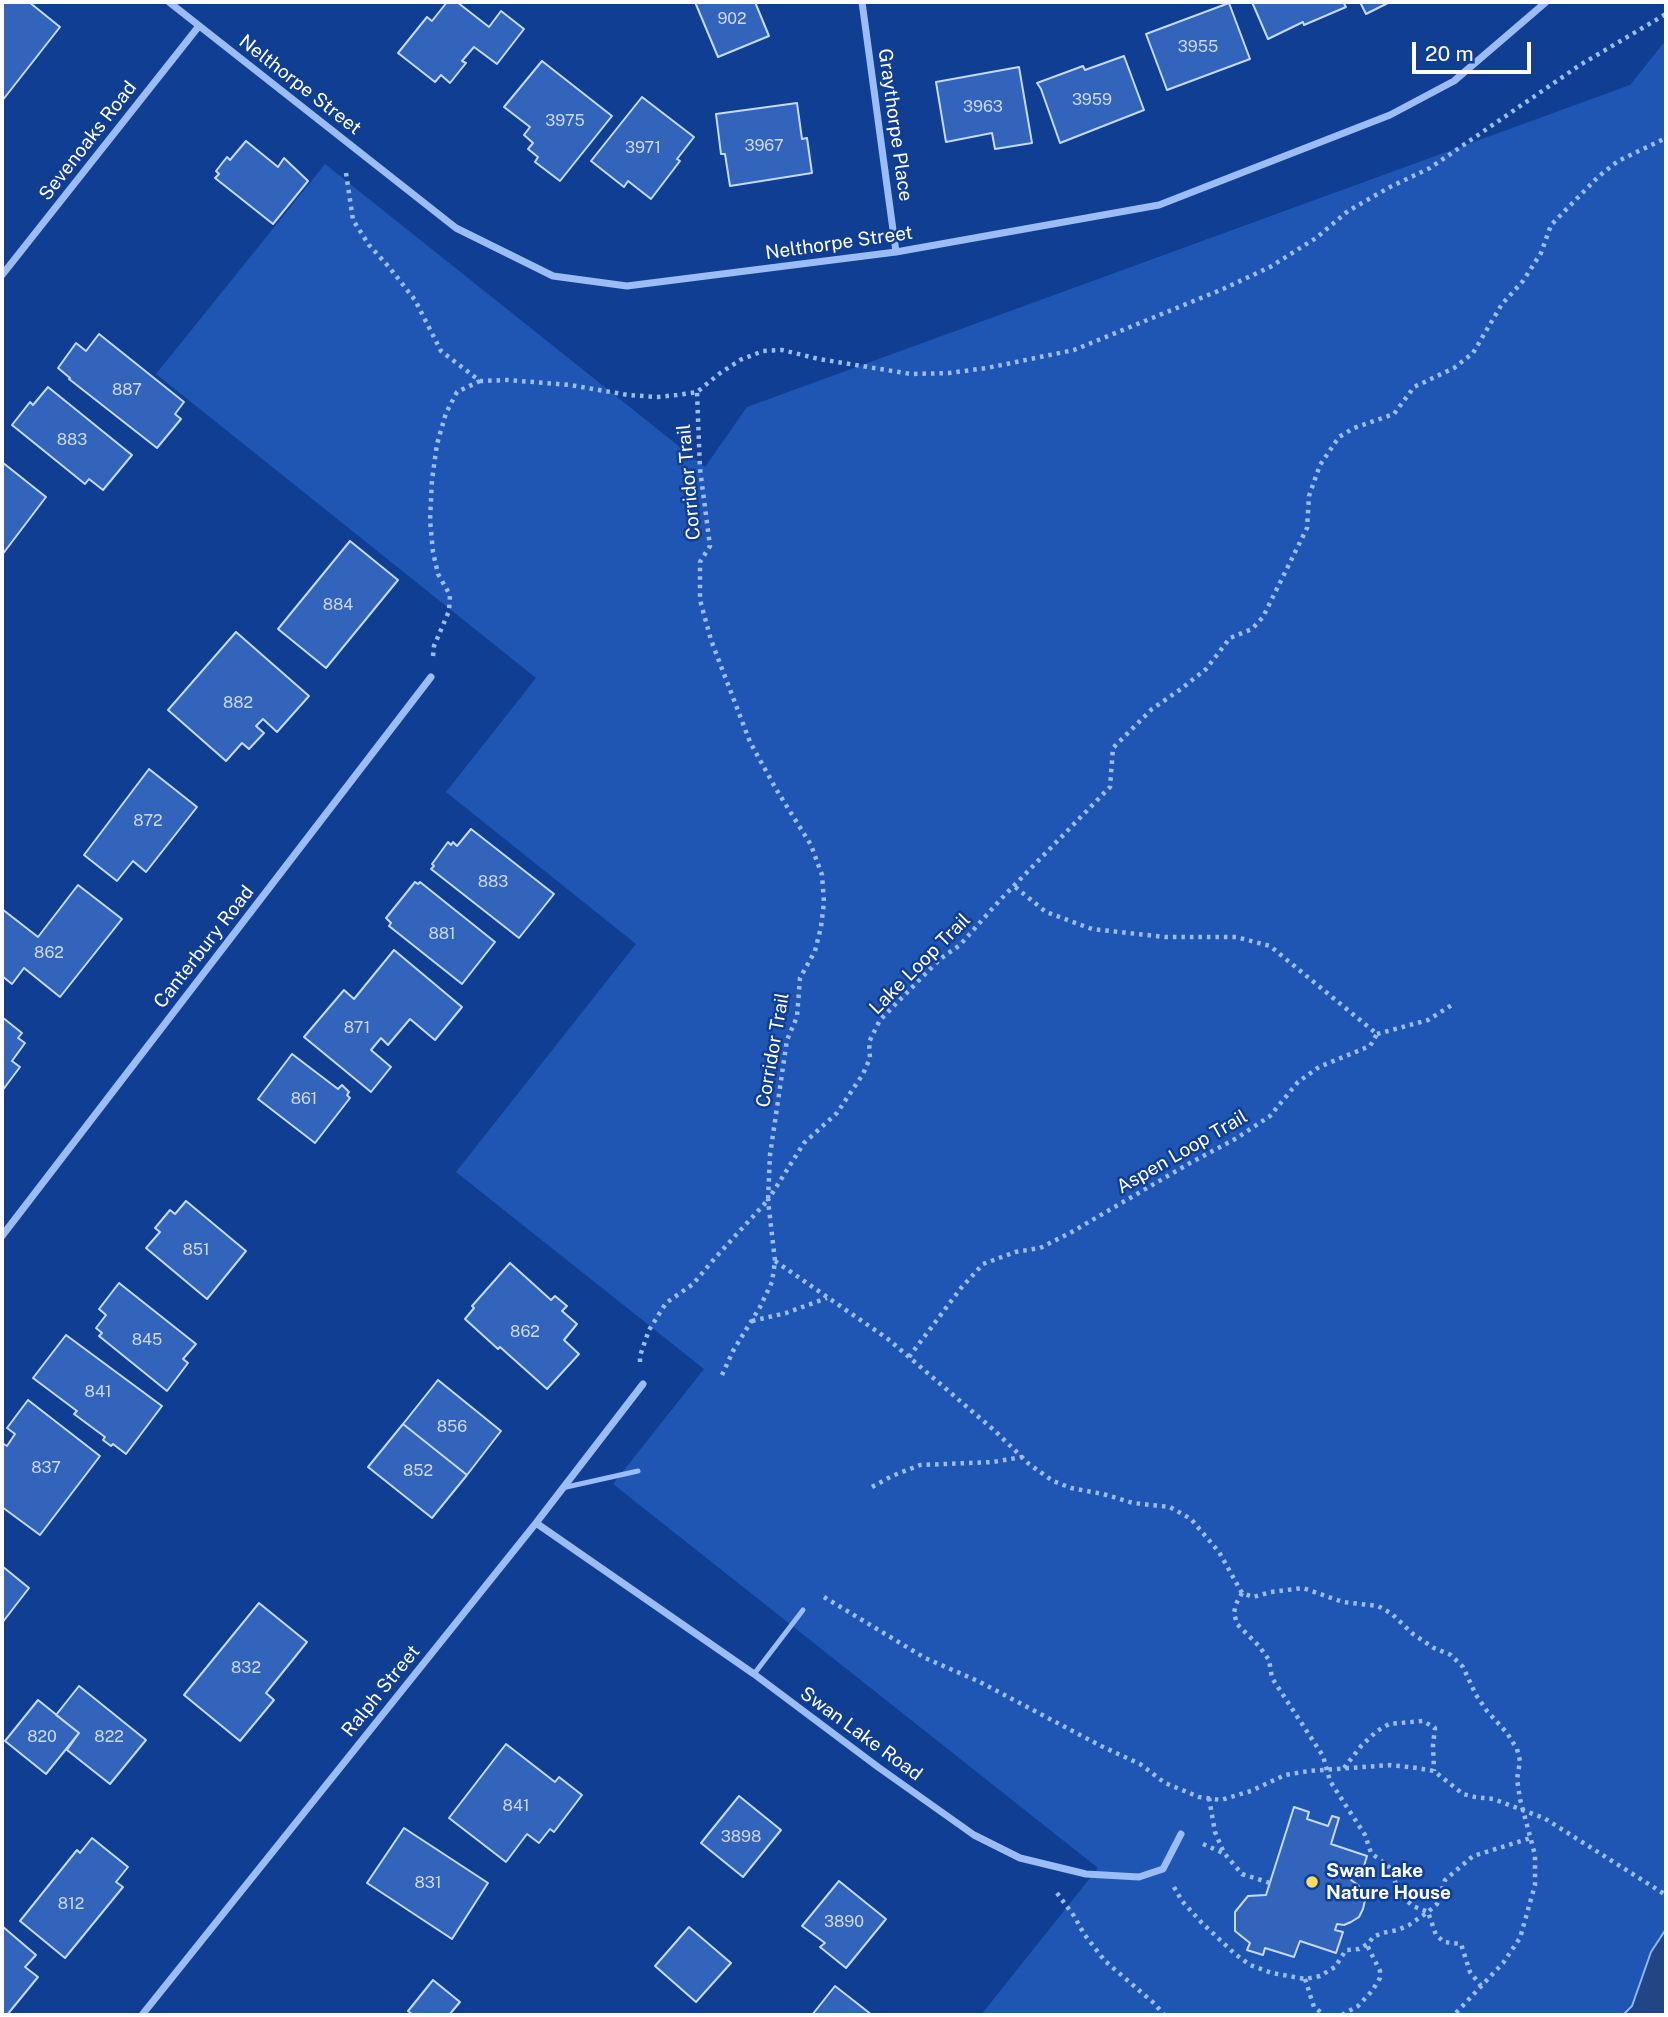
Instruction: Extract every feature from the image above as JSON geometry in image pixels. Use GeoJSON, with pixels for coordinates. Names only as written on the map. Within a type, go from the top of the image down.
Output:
{"type":"FeatureCollection","features":[{"type":"Feature","properties":{"kind":"street","name":"Nelthorpe Street"},"geometry":{"type":"LineString","coordinates":[[169,2],[456,228],[553,276],[627,286],[896,252],[1159,205],[1390,115],[1454,81],[1546,2]]}},
{"type":"Feature","properties":{"kind":"street","name":"Graythorpe Place"},"geometry":{"type":"LineString","coordinates":[[862,2],[896,252]]}},
{"type":"Feature","properties":{"kind":"street","name":"Sevenoaks Road"},"geometry":{"type":"LineString","coordinates":[[2,275],[199,26]]}},
{"type":"Feature","properties":{"kind":"street","name":"Canterbury Road"},"geometry":{"type":"LineString","coordinates":[[2,1236],[431,677]]}},
{"type":"Feature","properties":{"kind":"street","name":"Ralph Street"},"geometry":{"type":"LineString","coordinates":[[142,2015],[536,1523],[643,1384]]}},
{"type":"Feature","properties":{"kind":"street","name":"Swan Lake Road"},"geometry":{"type":"LineString","coordinates":[[536,1523],[754,1674],[878,1768],[974,1835],[1020,1858],[1086,1874],[1139,1877],[1163,1869]]}},
{"type":"Feature","properties":{"kind":"street"},"geometry":{"type":"LineString","coordinates":[[1163,1869],[1181,1834]]}},
{"type":"Feature","properties":{"kind":"lane"},"geometry":{"type":"LineString","coordinates":[[562,1488],[638,1471]]}},
{"type":"Feature","properties":{"kind":"lane"},"geometry":{"type":"LineString","coordinates":[[754,1674],[803,1610]]}},
{"type":"Feature","properties":{"kind":"path"},"geometry":{"type":"LineString","coordinates":[[431,677],[434,646],[449,611],[450,595],[439,573],[433,552],[430,520],[432,480],[437,444],[446,413],[457,392],[480,381],[508,380],[657,397],[697,392],[740,360],[763,351],[782,349],[820,359],[911,374],[987,368],[1074,350],[1270,267],[1316,238],[1348,211],[1430,168],[1580,65],[1666,14]]}},
{"type":"Feature","properties":{"kind":"path","name":"Lake Loop Trail"},"geometry":{"type":"LineString","coordinates":[[643,1384],[640,1356],[649,1330],[666,1303],[693,1284],[754,1217],[804,1143],[837,1113],[863,1074],[870,1058],[869,1042],[880,1020],[940,959],[960,946],[1000,900],[1110,787],[1113,748],[1152,709],[1206,668],[1230,638],[1252,629],[1263,617],[1307,528],[1309,496],[1320,465],[1339,437],[1354,428],[1394,414],[1414,387],[1454,368],[1473,353],[1502,304],[1523,281],[1541,253],[1551,225],[1599,176],[1618,161],[1666,138]]}},
{"type":"Feature","properties":{"kind":"path"},"geometry":{"type":"LineString","coordinates":[[357,150],[346,172],[353,220],[369,245],[415,300],[441,351],[480,381]]}},
{"type":"Feature","properties":{"kind":"path","name":"Corridor Trail"},"geometry":{"type":"LineString","coordinates":[[697,392],[701,469],[710,546],[700,562],[700,600],[711,640],[750,742],[811,845],[822,875],[824,902],[821,928],[815,951],[800,978],[797,1017],[787,1040],[770,1155],[768,1200]]}},
{"type":"Feature","properties":{"kind":"path"},"geometry":{"type":"LineString","coordinates":[[1014,886],[1046,912],[1092,929],[1165,937],[1236,937],[1270,946],[1377,1034],[1428,1020],[1455,1003]]}},
{"type":"Feature","properties":{"kind":"path","name":"Aspen Loop Trail"},"geometry":{"type":"LineString","coordinates":[[909,1357],[961,1288],[983,1264],[1015,1252],[1040,1248],[1237,1138],[1270,1116],[1298,1082],[1319,1067],[1370,1046],[1377,1034]]}},
{"type":"Feature","properties":{"kind":"path"},"geometry":{"type":"LineString","coordinates":[[722,1375],[772,1282],[775,1261],[768,1200]]}},
{"type":"Feature","properties":{"kind":"path"},"geometry":{"type":"LineString","coordinates":[[775,1261],[888,1339],[1053,1481],[1133,1503],[1170,1507],[1191,1518],[1219,1552],[1242,1592],[1253,1597],[1303,1588],[1343,1602],[1378,1606],[1392,1614],[1413,1634],[1451,1655],[1463,1667],[1482,1703],[1517,1749],[1520,1761],[1517,1779],[1535,1856],[1535,1885],[1520,1938],[1503,1963],[1454,2015]]}},
{"type":"Feature","properties":{"kind":"path"},"geometry":{"type":"LineString","coordinates":[[751,1321],[786,1313],[828,1298]]}},
{"type":"Feature","properties":{"kind":"path"},"geometry":{"type":"LineString","coordinates":[[872,1487],[919,1465],[993,1462],[1023,1457]]}},
{"type":"Feature","properties":{"kind":"path"},"geometry":{"type":"LineString","coordinates":[[1242,1592],[1234,1613],[1237,1624],[1269,1660],[1272,1678],[1323,1756],[1330,1781],[1365,1835],[1371,1853],[1389,1867],[1401,1896],[1413,1906],[1428,1912],[1436,1935],[1444,1942],[1461,1944],[1470,1972],[1481,1986]]}},
{"type":"Feature","properties":{"kind":"path"},"geometry":{"type":"LineString","coordinates":[[824,1597],[925,1658],[978,1681],[1140,1764],[1165,1783],[1199,1797],[1221,1800],[1251,1791],[1284,1775],[1327,1770],[1390,1765],[1434,1771],[1463,1794],[1493,1799],[1544,1818],[1666,1895]]}},
{"type":"Feature","properties":{"kind":"path"},"geometry":{"type":"LineString","coordinates":[[1344,1769],[1361,1746],[1377,1731],[1389,1724],[1423,1721],[1435,1728],[1434,1771]]}},
{"type":"Feature","properties":{"kind":"path"},"geometry":{"type":"LineString","coordinates":[[1209,1798],[1215,1832],[1224,1853],[1242,1874],[1270,1883]]}},
{"type":"Feature","properties":{"kind":"path"},"geometry":{"type":"LineString","coordinates":[[1163,1869],[1182,1900],[1201,1922],[1250,1965],[1305,1979],[1320,1976],[1335,1967],[1346,1950],[1359,1949],[1367,1945],[1373,1937],[1409,1925],[1428,1912],[1437,1904],[1445,1880],[1473,1856],[1531,1838]]}},
{"type":"Feature","properties":{"kind":"path"},"geometry":{"type":"LineString","coordinates":[[1048,1864],[1053,1888],[1084,1934],[1105,1961],[1164,2015]]}},
{"type":"Feature","properties":{"kind":"path"},"geometry":{"type":"LineString","coordinates":[[1342,2015],[1357,2006],[1380,1978],[1380,1970],[1367,1945]]}},
{"type":"Feature","properties":{"kind":"path"},"geometry":{"type":"LineString","coordinates":[[1305,1979],[1314,2007],[1324,2015]]}},
{"type":"Feature","properties":{"kind":"shaded area"},"geometry":{"type":"Polygon","coordinates":[[[1666,40],[1666,2015],[981,2015],[1098,1868],[613,1484],[704,1369],[456,1172],[636,944],[446,792],[536,678],[156,374],[325,164],[705,467],[747,407],[1630,85],[1666,40]]]}},
{"type":"Feature","properties":{"kind":"shaded area"},"geometry":{"type":"Polygon","coordinates":[[[1666,1929],[1666,2015],[1623,2015],[1632,2006],[1651,1952],[1666,1929]]]}},
{"type":"Feature","properties":{"kind":"building"},"geometry":{"type":"Polygon","coordinates":[[[2,2],[29,2],[60,27],[2,101],[2,2]]]}},
{"type":"Feature","properties":{"kind":"building"},"geometry":{"type":"Polygon","coordinates":[[[447,2],[457,2],[489,27],[501,11],[524,29],[497,64],[474,47],[462,61],[466,63],[450,83],[441,75],[435,82],[398,53],[427,17],[432,21],[447,2]]]}},
{"type":"Feature","properties":{"kind":"building"},"geometry":{"type":"Polygon","coordinates":[[[695,2],[755,2],[769,36],[718,57],[695,2]]]}},
{"type":"Feature","properties":{"kind":"building"},"geometry":{"type":"Polygon","coordinates":[[[1252,2],[1343,2],[1346,7],[1304,25],[1303,22],[1268,39],[1252,2]]]}},
{"type":"Feature","properties":{"kind":"building"},"geometry":{"type":"Polygon","coordinates":[[[1360,2],[1390,2],[1366,14],[1360,2]]]}},
{"type":"Feature","properties":{"kind":"building"},"geometry":{"type":"Polygon","coordinates":[[[1229,3],[1250,59],[1167,90],[1146,34],[1229,3]]]}},
{"type":"Feature","properties":{"kind":"building"},"geometry":{"type":"Polygon","coordinates":[[[1124,56],[1144,110],[1060,143],[1037,83],[1083,66],[1085,70],[1124,56]]]}},
{"type":"Feature","properties":{"kind":"building"},"geometry":{"type":"Polygon","coordinates":[[[542,61],[612,116],[560,181],[535,162],[538,157],[528,149],[533,143],[524,135],[530,127],[504,107],[542,61]]]}},
{"type":"Feature","properties":{"kind":"building"},"geometry":{"type":"Polygon","coordinates":[[[1019,67],[1032,143],[995,149],[992,133],[946,142],[936,82],[1019,67]]]}},
{"type":"Feature","properties":{"kind":"building"},"geometry":{"type":"Polygon","coordinates":[[[642,97],[694,137],[677,159],[680,161],[651,199],[628,181],[624,187],[591,161],[642,97]]]}},
{"type":"Feature","properties":{"kind":"building"},"geometry":{"type":"Polygon","coordinates":[[[797,103],[802,139],[807,138],[812,173],[730,186],[725,154],[721,154],[716,114],[797,103]]]}},
{"type":"Feature","properties":{"kind":"building"},"geometry":{"type":"Polygon","coordinates":[[[246,141],[278,167],[284,158],[308,181],[273,224],[215,178],[219,174],[216,171],[227,157],[230,160],[246,141]]]}},
{"type":"Feature","properties":{"kind":"building"},"geometry":{"type":"Polygon","coordinates":[[[99,334],[184,402],[175,414],[181,419],[157,448],[58,368],[76,343],[86,351],[99,334]]]}},
{"type":"Feature","properties":{"kind":"building"},"geometry":{"type":"Polygon","coordinates":[[[48,387],[132,455],[103,490],[89,479],[85,484],[12,425],[30,402],[33,405],[48,387]]]}},
{"type":"Feature","properties":{"kind":"building"},"geometry":{"type":"Polygon","coordinates":[[[2,462],[46,497],[2,555],[2,462]]]}},
{"type":"Feature","properties":{"kind":"building"},"geometry":{"type":"Polygon","coordinates":[[[350,541],[398,580],[326,668],[278,629],[350,541]]]}},
{"type":"Feature","properties":{"kind":"building"},"geometry":{"type":"Polygon","coordinates":[[[236,632],[309,696],[277,732],[263,719],[256,726],[264,733],[249,749],[242,743],[226,761],[168,710],[236,632]]]}},
{"type":"Feature","properties":{"kind":"building"},"geometry":{"type":"Polygon","coordinates":[[[149,769],[197,807],[146,872],[133,861],[117,881],[84,855],[149,769]]]}},
{"type":"Feature","properties":{"kind":"building"},"geometry":{"type":"Polygon","coordinates":[[[471,829],[554,894],[519,938],[431,869],[448,842],[457,846],[471,829]]]}},
{"type":"Feature","properties":{"kind":"building"},"geometry":{"type":"Polygon","coordinates":[[[415,882],[420,882],[495,942],[462,984],[389,926],[391,923],[386,918],[415,882]]]}},
{"type":"Feature","properties":{"kind":"building"},"geometry":{"type":"Polygon","coordinates":[[[78,885],[122,919],[60,997],[24,968],[12,984],[2,976],[2,909],[38,937],[78,885]]]}},
{"type":"Feature","properties":{"kind":"building"},"geometry":{"type":"Polygon","coordinates":[[[394,950],[462,1007],[435,1040],[410,1019],[388,1045],[381,1038],[371,1050],[391,1067],[371,1092],[304,1037],[344,990],[354,999],[394,950]]]}},
{"type":"Feature","properties":{"kind":"building"},"geometry":{"type":"Polygon","coordinates":[[[2,1017],[22,1033],[18,1038],[25,1043],[12,1061],[20,1067],[2,1091],[2,1017]]]}},
{"type":"Feature","properties":{"kind":"building"},"geometry":{"type":"Polygon","coordinates":[[[292,1054],[338,1089],[342,1085],[349,1092],[347,1095],[350,1098],[315,1143],[258,1099],[292,1054]]]}},
{"type":"Feature","properties":{"kind":"building"},"geometry":{"type":"Polygon","coordinates":[[[186,1201],[246,1251],[207,1299],[146,1248],[160,1232],[155,1228],[170,1210],[175,1214],[186,1201]]]}},
{"type":"Feature","properties":{"kind":"building"},"geometry":{"type":"Polygon","coordinates":[[[510,1263],[551,1300],[555,1296],[567,1306],[562,1311],[577,1324],[564,1340],[579,1354],[547,1389],[465,1319],[474,1308],[472,1306],[510,1263]]]}},
{"type":"Feature","properties":{"kind":"building"},"geometry":{"type":"Polygon","coordinates":[[[119,1283],[196,1344],[183,1359],[188,1363],[167,1391],[99,1336],[102,1333],[96,1328],[106,1315],[99,1309],[119,1283]]]}},
{"type":"Feature","properties":{"kind":"building"},"geometry":{"type":"Polygon","coordinates":[[[66,1335],[162,1406],[126,1454],[103,1440],[105,1437],[74,1414],[77,1411],[33,1378],[66,1335]]]}},
{"type":"Feature","properties":{"kind":"building"},"geometry":{"type":"Polygon","coordinates":[[[438,1380],[501,1431],[467,1475],[403,1424],[438,1380]]]}},
{"type":"Feature","properties":{"kind":"building"},"geometry":{"type":"Polygon","coordinates":[[[28,1400],[100,1456],[40,1535],[2,1507],[2,1443],[7,1446],[15,1434],[7,1428],[28,1400]]]}},
{"type":"Feature","properties":{"kind":"building"},"geometry":{"type":"Polygon","coordinates":[[[403,1424],[467,1475],[432,1518],[368,1467],[403,1424]]]}},
{"type":"Feature","properties":{"kind":"building"},"geometry":{"type":"Polygon","coordinates":[[[2,1566],[29,1588],[2,1623],[2,1566]]]}},
{"type":"Feature","properties":{"kind":"building"},"geometry":{"type":"Polygon","coordinates":[[[259,1603],[307,1642],[266,1693],[274,1700],[240,1741],[184,1695],[259,1603]]]}},
{"type":"Feature","properties":{"kind":"building"},"geometry":{"type":"Polygon","coordinates":[[[79,1686],[146,1740],[110,1784],[67,1750],[79,1733],[56,1715],[79,1686]]]}},
{"type":"Feature","properties":{"kind":"building"},"geometry":{"type":"Polygon","coordinates":[[[38,1700],[79,1733],[46,1774],[5,1741],[38,1700]]]}},
{"type":"Feature","properties":{"kind":"building"},"geometry":{"type":"Polygon","coordinates":[[[506,1744],[555,1782],[559,1777],[582,1795],[554,1832],[550,1829],[539,1843],[527,1834],[506,1862],[449,1818],[506,1744]]]}},
{"type":"Feature","properties":{"kind":"building"},"geometry":{"type":"Polygon","coordinates":[[[739,1796],[781,1830],[743,1877],[701,1843],[739,1796]]]}},
{"type":"Feature","properties":{"kind":"building","name":"Swan Lake Nature House"},"geometry":{"type":"Polygon","coordinates":[[[1294,1807],[1309,1812],[1307,1819],[1328,1826],[1332,1816],[1339,1818],[1331,1844],[1367,1856],[1361,1876],[1353,1873],[1351,1880],[1363,1892],[1363,1909],[1359,1917],[1351,1922],[1337,1924],[1335,1930],[1343,1932],[1336,1953],[1300,1941],[1294,1957],[1265,1948],[1263,1955],[1247,1950],[1250,1943],[1235,1931],[1235,1912],[1248,1896],[1266,1895],[1294,1807]]]}},
{"type":"Feature","properties":{"kind":"building"},"geometry":{"type":"Polygon","coordinates":[[[404,1828],[488,1883],[452,1939],[367,1883],[404,1828]]]}},
{"type":"Feature","properties":{"kind":"building"},"geometry":{"type":"Polygon","coordinates":[[[92,1838],[128,1867],[116,1882],[123,1887],[65,1958],[20,1921],[77,1850],[80,1853],[92,1838]]]}},
{"type":"Feature","properties":{"kind":"building"},"geometry":{"type":"Polygon","coordinates":[[[839,1881],[886,1919],[846,1968],[820,1947],[825,1943],[802,1926],[839,1881]]]}},
{"type":"Feature","properties":{"kind":"building"},"geometry":{"type":"Polygon","coordinates":[[[2,1926],[36,1955],[25,1967],[38,1977],[7,2015],[2,2015],[2,1926]]]}},
{"type":"Feature","properties":{"kind":"building"},"geometry":{"type":"Polygon","coordinates":[[[689,1927],[731,1963],[696,2002],[655,1966],[689,1927]]]}},
{"type":"Feature","properties":{"kind":"building"},"geometry":{"type":"Polygon","coordinates":[[[433,1980],[460,2002],[449,2015],[413,2015],[408,2011],[433,1980]]]}},
{"type":"Feature","properties":{"kind":"building"},"geometry":{"type":"Polygon","coordinates":[[[835,1986],[872,2015],[812,2015],[835,1986]]]}},
{"type":"Feature","properties":{"kind":"place","name":"Swan Lake Nature House"},"geometry":{"type":"Point","coordinates":[1312,1882]}}]}
